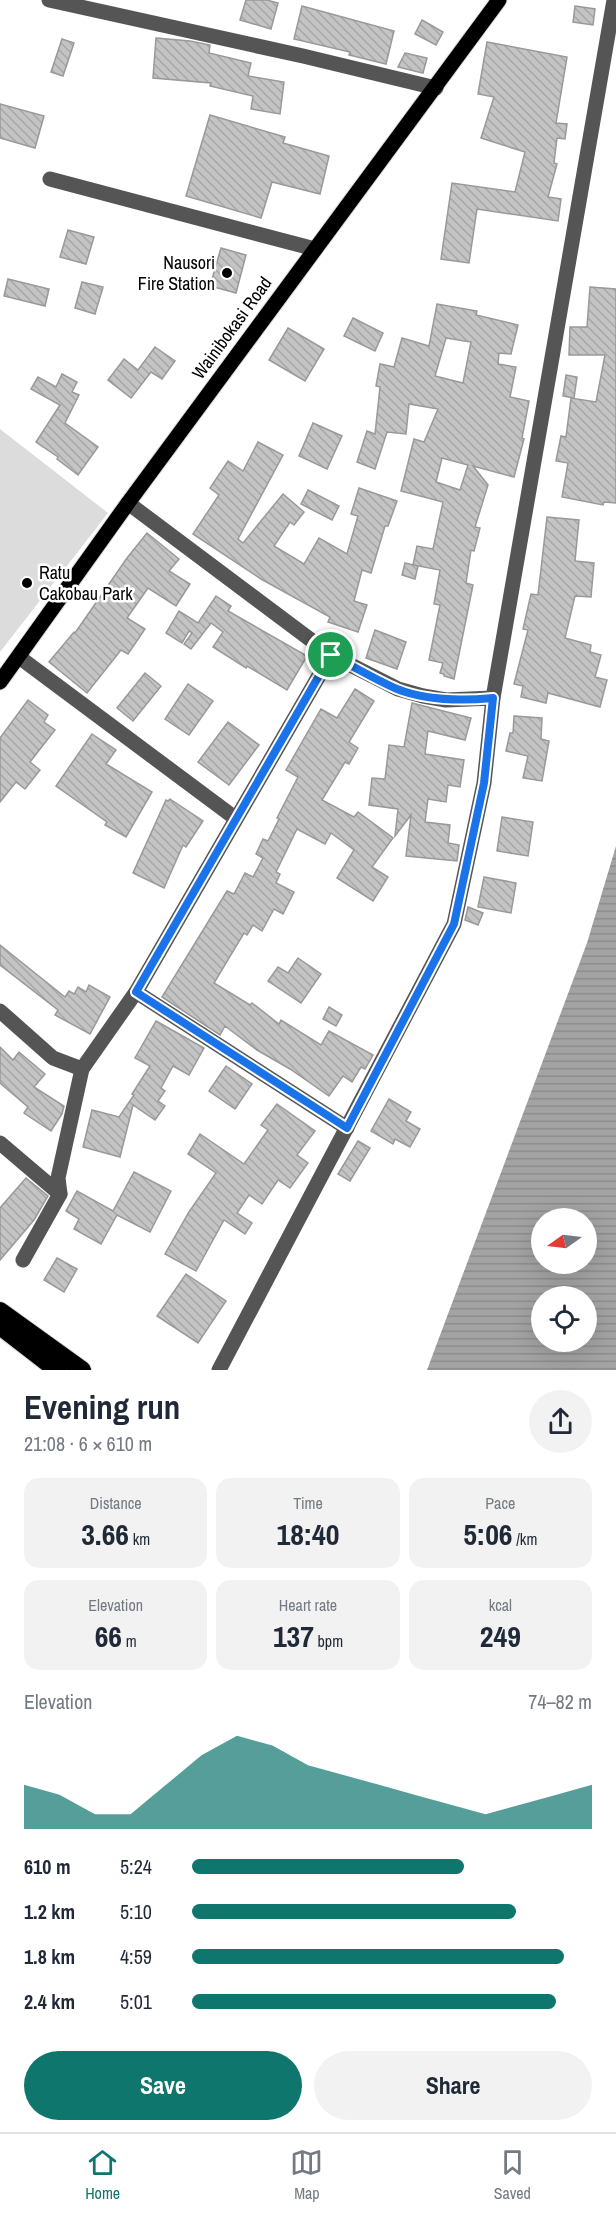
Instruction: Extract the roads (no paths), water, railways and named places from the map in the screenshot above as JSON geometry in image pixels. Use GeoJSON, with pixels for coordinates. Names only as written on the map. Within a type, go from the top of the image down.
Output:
{"type":"FeatureCollection","features":[{"type":"Feature","properties":{"kind":"highway"},"geometry":{"type":"LineString","coordinates":[[0,1311],[82,1370]]}},
{"type":"Feature","properties":{"kind":"highway"},"geometry":{"type":"LineString","coordinates":[[0,1326],[57,1370]]}},
{"type":"Feature","properties":{"kind":"main road","name":"Wainibokasi Road"},"geometry":{"type":"LineString","coordinates":[[0,682],[128,503],[499,0]]}},
{"type":"Feature","properties":{"kind":"street"},"geometry":{"type":"LineString","coordinates":[[49,0],[436,88]]}},
{"type":"Feature","properties":{"kind":"street"},"geometry":{"type":"LineString","coordinates":[[219,1370],[454,924],[484,783],[493,698],[614,0]]}},
{"type":"Feature","properties":{"kind":"street"},"geometry":{"type":"LineString","coordinates":[[51,179],[315,249]]}},
{"type":"Feature","properties":{"kind":"street"},"geometry":{"type":"LineString","coordinates":[[128,503],[331,655],[398,689],[423,696],[446,700],[493,698]]}},
{"type":"Feature","properties":{"kind":"street"},"geometry":{"type":"LineString","coordinates":[[23,1260],[60,1194],[58,1178],[82,1069],[136,992],[331,655]]}},
{"type":"Feature","properties":{"kind":"street"},"geometry":{"type":"LineString","coordinates":[[19,657],[235,818]]}},
{"type":"Feature","properties":{"kind":"street"},"geometry":{"type":"LineString","coordinates":[[136,992],[347,1128]]}},
{"type":"Feature","properties":{"kind":"street"},"geometry":{"type":"LineString","coordinates":[[0,1011],[53,1058],[82,1069]]}},
{"type":"Feature","properties":{"kind":"street"},"geometry":{"type":"LineString","coordinates":[[0,1143],[60,1194]]}},
{"type":"Feature","properties":{"kind":"place","name":"Nausori Fire Station"},"geometry":{"type":"Point","coordinates":[227,273]}},
{"type":"Feature","properties":{"kind":"place","name":"Ratu Cakobau Park"},"geometry":{"type":"Point","coordinates":[27,583]}}]}
